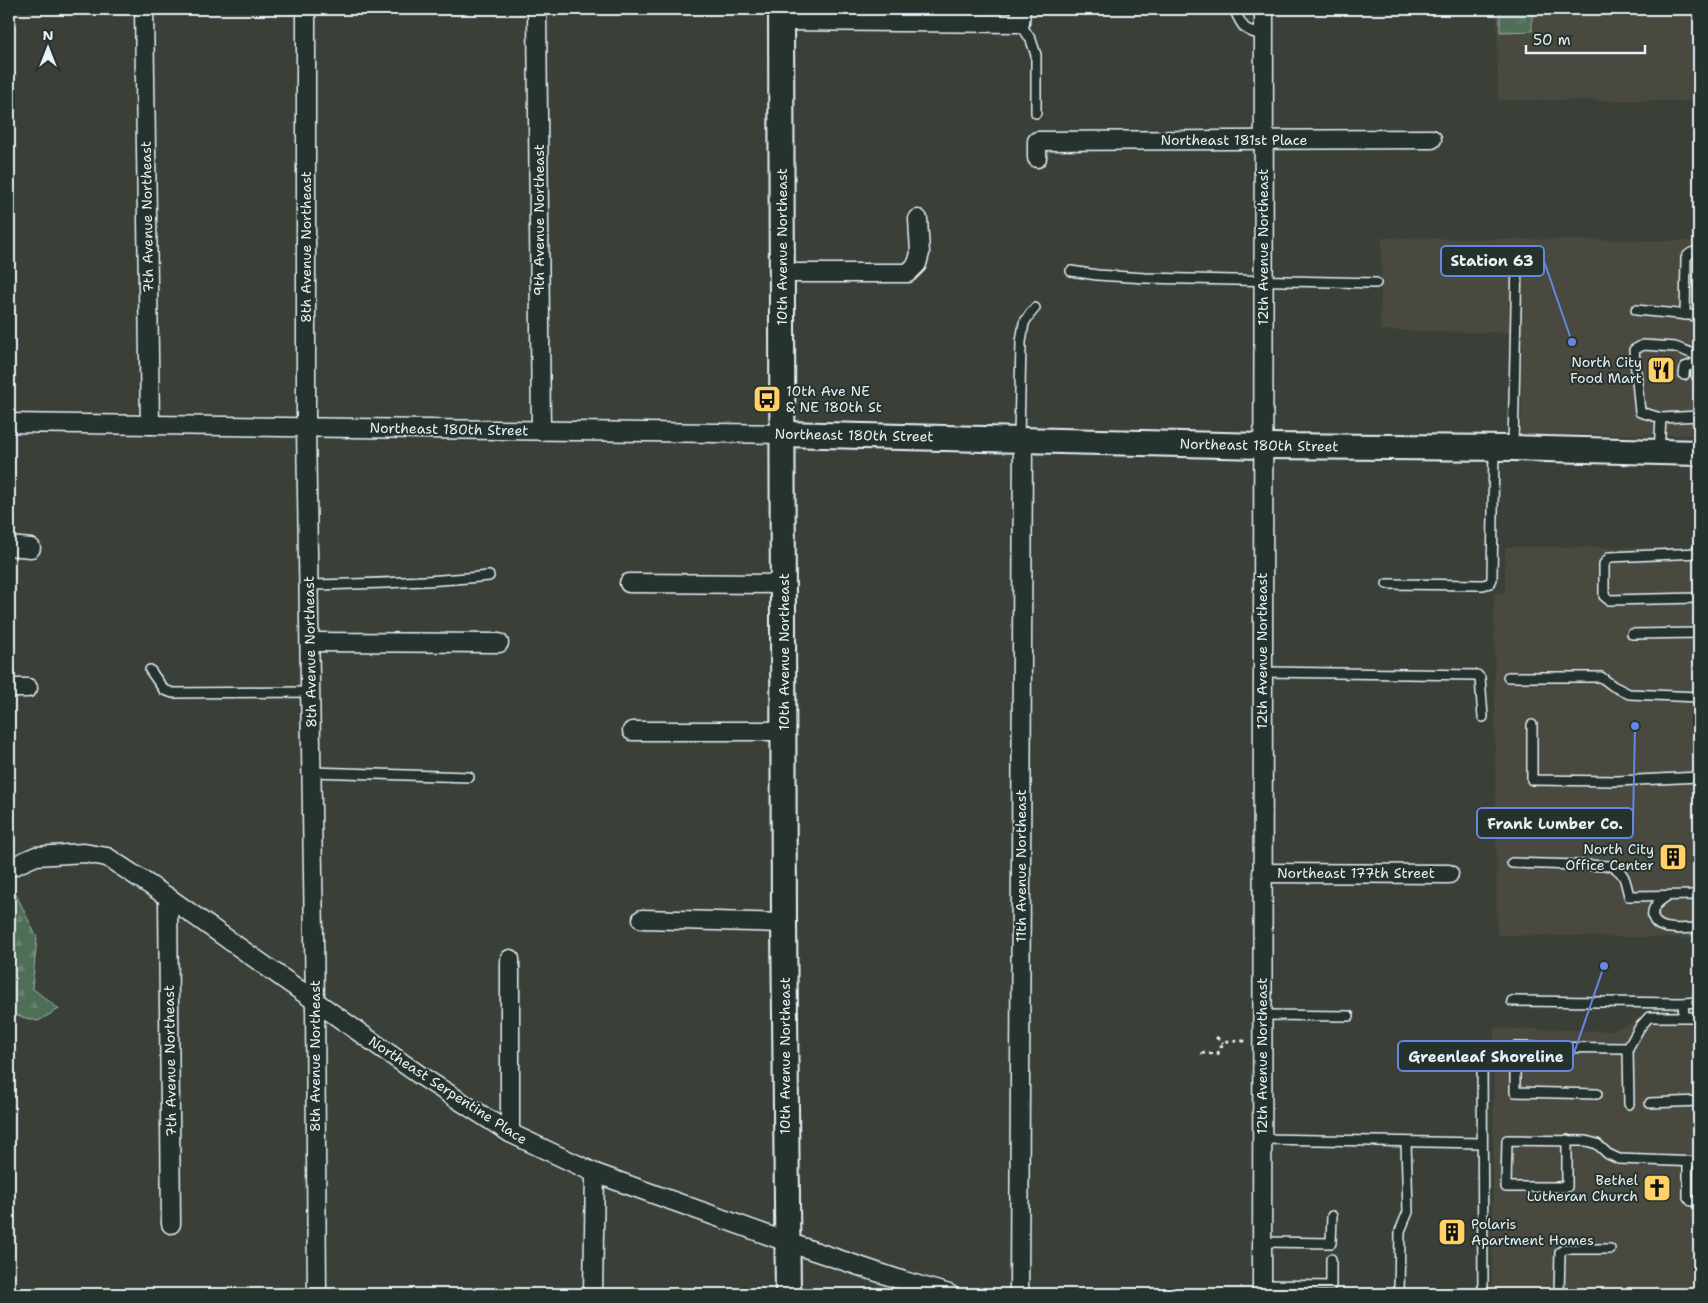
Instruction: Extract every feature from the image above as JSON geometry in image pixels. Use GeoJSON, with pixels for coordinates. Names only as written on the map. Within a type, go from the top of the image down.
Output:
{"type":"FeatureCollection","features":[{"type":"Feature","properties":{"kind":"street","name":"7th Avenue Northeast"},"geometry":{"type":"LineString","coordinates":[[144,9],[150,425]]}},
{"type":"Feature","properties":{"kind":"street","name":"8th Avenue Northeast"},"geometry":{"type":"LineString","coordinates":[[306,9],[306,427],[315,1002],[317,1294]]}},
{"type":"Feature","properties":{"kind":"street","name":"9th Avenue Northeast"},"geometry":{"type":"LineString","coordinates":[[537,9],[541,431]]}},
{"type":"Feature","properties":{"kind":"street","name":"12th Avenue Northeast"},"geometry":{"type":"LineString","coordinates":[[1262,1290],[1264,9]]}},
{"type":"Feature","properties":{"kind":"street"},"geometry":{"type":"LineString","coordinates":[[781,15],[1020,16]]}},
{"type":"Feature","properties":{"kind":"street","name":"10th Avenue Northeast"},"geometry":{"type":"LineString","coordinates":[[781,15],[784,923],[788,1294]]}},
{"type":"Feature","properties":{"kind":"street","name":"Northeast 181st Place"},"geometry":{"type":"LineString","coordinates":[[1037,149],[1263,140],[1432,139]]}},
{"type":"Feature","properties":{"kind":"street"},"geometry":{"type":"LineString","coordinates":[[782,273],[908,272],[917,264],[920,253],[918,219]]}},
{"type":"Feature","properties":{"kind":"street","name":"Northeast 180th Street"},"geometry":{"type":"LineString","coordinates":[[9,423],[783,434],[1262,446],[1503,448],[1699,454]]}},
{"type":"Feature","properties":{"kind":"street","name":"11th Avenue Northeast"},"geometry":{"type":"LineString","coordinates":[[1019,1294],[1021,439]]}},
{"type":"Feature","properties":{"kind":"street"},"geometry":{"type":"LineString","coordinates":[[9,546],[30,548]]}},
{"type":"Feature","properties":{"kind":"street"},"geometry":{"type":"LineString","coordinates":[[629,583],[783,584]]}},
{"type":"Feature","properties":{"kind":"street"},"geometry":{"type":"LineString","coordinates":[[310,642],[498,643]]}},
{"type":"Feature","properties":{"kind":"street"},"geometry":{"type":"LineString","coordinates":[[9,688],[28,688]]}},
{"type":"Feature","properties":{"kind":"street"},"geometry":{"type":"LineString","coordinates":[[632,731],[784,732]]}},
{"type":"Feature","properties":{"kind":"street","name":"Northeast Serpentine Place"},"geometry":{"type":"LineString","coordinates":[[9,868],[36,856],[60,854],[92,855],[107,858],[168,897],[421,1076],[510,1133],[596,1174],[787,1242],[949,1294]]}},
{"type":"Feature","properties":{"kind":"street","name":"Northeast 177th Street"},"geometry":{"type":"LineString","coordinates":[[1262,873],[1449,874]]}},
{"type":"Feature","properties":{"kind":"street","name":"7th Avenue Northeast"},"geometry":{"type":"LineString","coordinates":[[168,897],[171,1224]]}},
{"type":"Feature","properties":{"kind":"street"},"geometry":{"type":"LineString","coordinates":[[642,918],[784,923]]}},
{"type":"Feature","properties":{"kind":"street"},"geometry":{"type":"LineString","coordinates":[[510,960],[510,1133]]}},
{"type":"Feature","properties":{"kind":"street"},"geometry":{"type":"LineString","coordinates":[[593,1294],[596,1174]]}},
{"type":"Feature","properties":{"kind":"lane"},"geometry":{"type":"LineString","coordinates":[[1234,9],[1242,26],[1248,31],[1264,36]]}},
{"type":"Feature","properties":{"kind":"lane"},"geometry":{"type":"LineString","coordinates":[[1020,16],[1036,55],[1036,113]]}},
{"type":"Feature","properties":{"kind":"lane"},"geometry":{"type":"LineString","coordinates":[[1685,315],[1686,258],[1689,254],[1699,252]]}},
{"type":"Feature","properties":{"kind":"lane"},"geometry":{"type":"LineString","coordinates":[[1387,584],[1483,585],[1490,583],[1492,579],[1517,259]]}},
{"type":"Feature","properties":{"kind":"lane"},"geometry":{"type":"LineString","coordinates":[[1071,271],[1097,275],[1145,278],[1376,283]]}},
{"type":"Feature","properties":{"kind":"lane"},"geometry":{"type":"LineString","coordinates":[[1021,439],[1021,342],[1024,323],[1035,308]]}},
{"type":"Feature","properties":{"kind":"lane"},"geometry":{"type":"LineString","coordinates":[[1636,310],[1699,316]]}},
{"type":"Feature","properties":{"kind":"lane"},"geometry":{"type":"LineString","coordinates":[[1697,358],[1675,347],[1643,345],[1634,350],[1640,412],[1661,418],[1682,414],[1697,414]]}},
{"type":"Feature","properties":{"kind":"lane"},"geometry":{"type":"LineString","coordinates":[[1684,374],[1684,367],[1697,358]]}},
{"type":"Feature","properties":{"kind":"lane"},"geometry":{"type":"LineString","coordinates":[[1696,375],[1697,358]]}},
{"type":"Feature","properties":{"kind":"lane"},"geometry":{"type":"LineString","coordinates":[[1659,452],[1661,418]]}},
{"type":"Feature","properties":{"kind":"lane"},"geometry":{"type":"LineString","coordinates":[[1699,553],[1610,557],[1604,564],[1604,596],[1609,600],[1699,598]]}},
{"type":"Feature","properties":{"kind":"lane"},"geometry":{"type":"LineString","coordinates":[[309,585],[449,580],[489,576]]}},
{"type":"Feature","properties":{"kind":"lane"},"geometry":{"type":"LineString","coordinates":[[1632,634],[1699,633]]}},
{"type":"Feature","properties":{"kind":"lane"},"geometry":{"type":"LineString","coordinates":[[150,670],[164,690],[173,693],[311,692]]}},
{"type":"Feature","properties":{"kind":"lane"},"geometry":{"type":"LineString","coordinates":[[1262,672],[1477,675],[1480,678],[1483,717]]}},
{"type":"Feature","properties":{"kind":"lane"},"geometry":{"type":"LineString","coordinates":[[1508,676],[1601,676],[1613,686],[1629,694],[1699,697]]}},
{"type":"Feature","properties":{"kind":"lane"},"geometry":{"type":"LineString","coordinates":[[1532,725],[1532,780],[1617,781],[1699,778]]}},
{"type":"Feature","properties":{"kind":"lane"},"geometry":{"type":"LineString","coordinates":[[312,772],[469,777]]}},
{"type":"Feature","properties":{"kind":"lane"},"geometry":{"type":"LineString","coordinates":[[1512,863],[1612,866],[1620,870],[1624,875],[1629,896],[1699,895]]}},
{"type":"Feature","properties":{"kind":"lane"},"geometry":{"type":"LineString","coordinates":[[1668,896],[1656,904],[1652,914],[1654,921],[1660,926],[1671,928],[1699,928]]}},
{"type":"Feature","properties":{"kind":"lane"},"geometry":{"type":"LineString","coordinates":[[1512,1001],[1699,1002]]}},
{"type":"Feature","properties":{"kind":"lane"},"geometry":{"type":"LineString","coordinates":[[1684,1002],[1684,1016]]}},
{"type":"Feature","properties":{"kind":"lane"},"geometry":{"type":"LineString","coordinates":[[1262,1015],[1349,1016]]}},
{"type":"Feature","properties":{"kind":"lane"},"geometry":{"type":"LineString","coordinates":[[1629,1104],[1628,1048],[1640,1027],[1649,1017],[1699,1017]]}},
{"type":"Feature","properties":{"kind":"lane"},"geometry":{"type":"LineString","coordinates":[[1597,1094],[1514,1092],[1515,1047],[1628,1048]]}},
{"type":"Feature","properties":{"kind":"lane"},"geometry":{"type":"LineString","coordinates":[[1482,1048],[1483,1294]]}},
{"type":"Feature","properties":{"kind":"lane"},"geometry":{"type":"LineString","coordinates":[[1650,1103],[1699,1101]]}},
{"type":"Feature","properties":{"kind":"lane"},"geometry":{"type":"LineString","coordinates":[[1262,1139],[1482,1143]]}},
{"type":"Feature","properties":{"kind":"lane"},"geometry":{"type":"LineString","coordinates":[[1567,1140],[1568,1188],[1506,1187],[1507,1140],[1567,1140],[1586,1141],[1597,1144],[1608,1154],[1619,1159],[1699,1162]]}},
{"type":"Feature","properties":{"kind":"lane"},"geometry":{"type":"LineString","coordinates":[[1399,1294],[1400,1231],[1408,1212],[1406,1142]]}},
{"type":"Feature","properties":{"kind":"lane"},"geometry":{"type":"LineString","coordinates":[[1688,1161],[1688,1197],[1691,1201],[1699,1202]]}},
{"type":"Feature","properties":{"kind":"lane"},"geometry":{"type":"LineString","coordinates":[[1262,1242],[1331,1243],[1332,1216]]}},
{"type":"Feature","properties":{"kind":"lane"},"geometry":{"type":"LineString","coordinates":[[1559,1294],[1560,1252],[1565,1249],[1610,1249]]}},
{"type":"Feature","properties":{"kind":"lane"},"geometry":{"type":"LineString","coordinates":[[1262,1290],[1331,1286],[1331,1258]]}},
{"type":"Feature","properties":{"kind":"path"},"geometry":{"type":"LineString","coordinates":[[1216,1037],[1223,1043]]}},
{"type":"Feature","properties":{"kind":"path"},"geometry":{"type":"LineString","coordinates":[[1201,1053],[1218,1054],[1219,1048],[1227,1041],[1262,1041]]}},
{"type":"Feature","properties":{"kind":"shaded area"},"geometry":{"type":"Polygon","coordinates":[[[1497,9],[1699,9],[1699,101],[1498,100],[1497,9]]]}},
{"type":"Feature","properties":{"kind":"shaded area"},"geometry":{"type":"Polygon","coordinates":[[[1382,238],[1699,241],[1699,430],[1692,435],[1521,434],[1522,333],[1380,330],[1382,238]]]}},
{"type":"Feature","properties":{"kind":"shaded area"},"geometry":{"type":"Polygon","coordinates":[[[1505,547],[1699,548],[1699,938],[1497,935],[1494,593],[1505,593],[1505,547]]]}},
{"type":"Feature","properties":{"kind":"shaded area"},"geometry":{"type":"Polygon","coordinates":[[[1652,1009],[1699,1009],[1699,1294],[1492,1294],[1494,1028],[1609,1031],[1631,1024],[1652,1009]]]}},
{"type":"Feature","properties":{"kind":"green space"},"geometry":{"type":"Polygon","coordinates":[[[1500,9],[1532,9],[1532,31],[1500,32],[1500,9]]]}},
{"type":"Feature","properties":{"kind":"green space"},"geometry":{"type":"Polygon","coordinates":[[[12,886],[37,938],[32,988],[59,1009],[38,1021],[9,1014],[9,890],[12,886]]]}},
{"type":"Feature","properties":{"kind":"place","name":"Station 63"},"geometry":{"type":"Point","coordinates":[1572,342]}},
{"type":"Feature","properties":{"kind":"place","name":"North City Food Mart"},"geometry":{"type":"Point","coordinates":[1661,370]}},
{"type":"Feature","properties":{"kind":"place","name":"10th Ave NE & NE 180th St"},"geometry":{"type":"Point","coordinates":[767,399]}},
{"type":"Feature","properties":{"kind":"place","name":"Frank Lumber Co."},"geometry":{"type":"Point","coordinates":[1635,726]}},
{"type":"Feature","properties":{"kind":"place","name":"North City Office Center"},"geometry":{"type":"Point","coordinates":[1673,857]}},
{"type":"Feature","properties":{"kind":"place","name":"Greenleaf Shoreline"},"geometry":{"type":"Point","coordinates":[1604,966]}},
{"type":"Feature","properties":{"kind":"place","name":"Bethel Lutheran Church"},"geometry":{"type":"Point","coordinates":[1657,1188]}},
{"type":"Feature","properties":{"kind":"place","name":"Polaris Apartment Homes"},"geometry":{"type":"Point","coordinates":[1452,1232]}}]}
